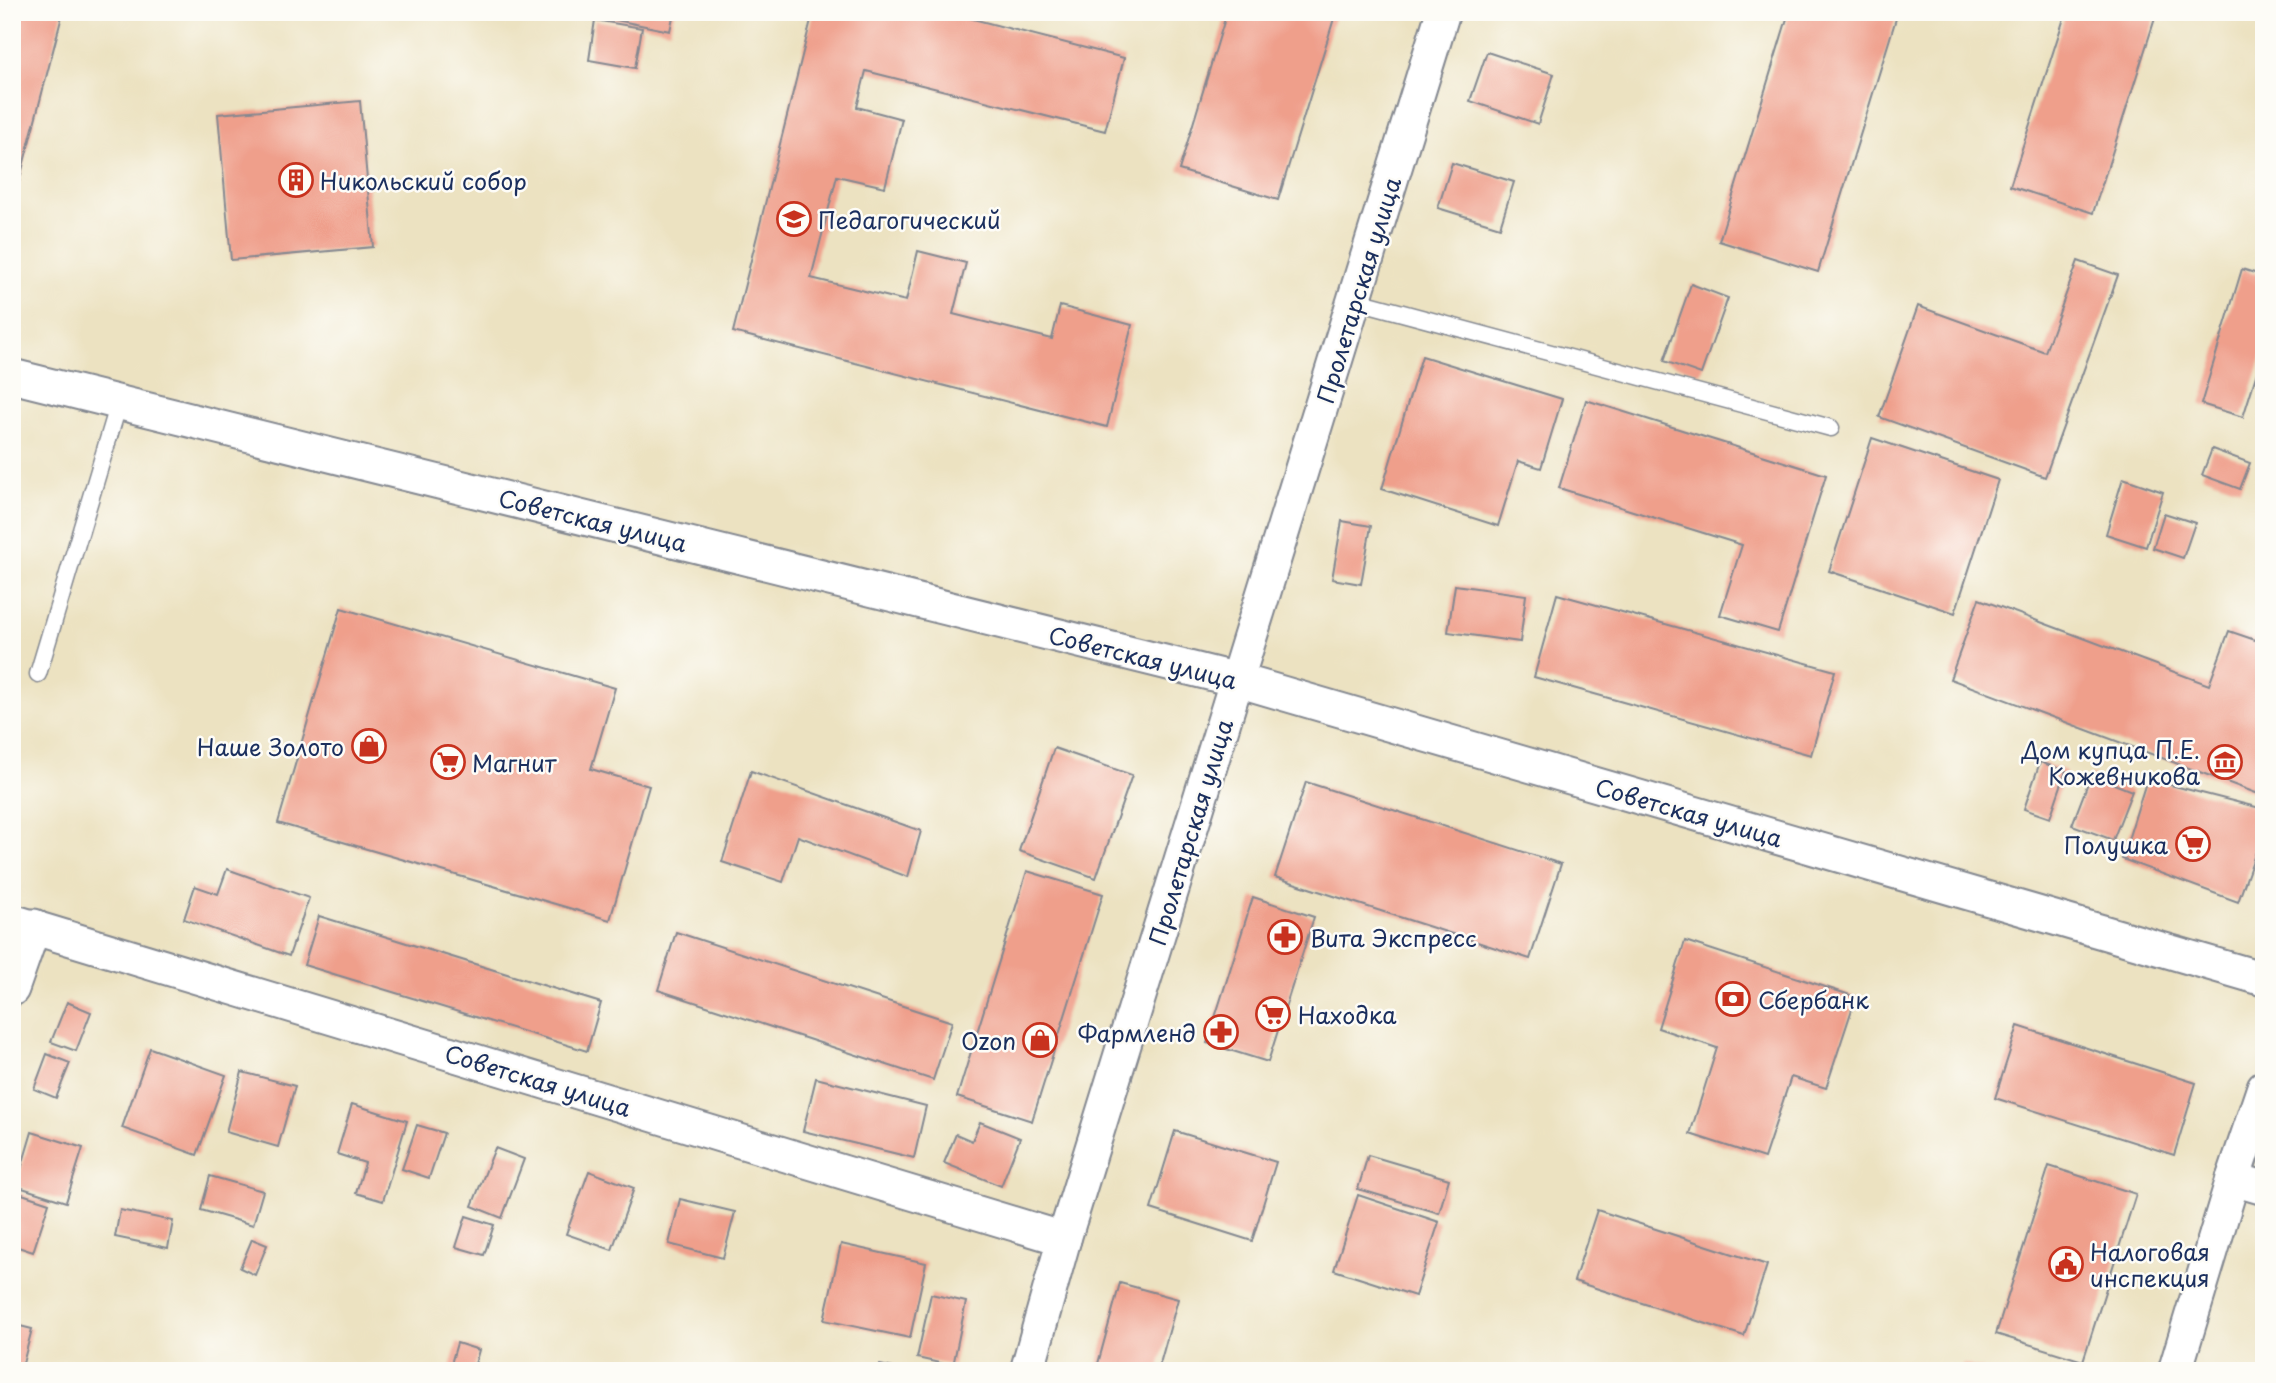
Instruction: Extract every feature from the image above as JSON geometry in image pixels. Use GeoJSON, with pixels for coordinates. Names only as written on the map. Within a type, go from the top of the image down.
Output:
{"type":"FeatureCollection","features":[{"type":"Feature","properties":{"kind":"street","name":"Пролетарская улица"},"geometry":{"type":"LineString","coordinates":[[1027,1371],[1064,1239],[1443,12]]}},
{"type":"Feature","properties":{"kind":"street","name":"Советская улица"},"geometry":{"type":"LineString","coordinates":[[12,376],[1237,680],[2264,979]]}},
{"type":"Feature","properties":{"kind":"street","name":"Советская улица"},"geometry":{"type":"LineString","coordinates":[[23,923],[1064,1239]]}},
{"type":"Feature","properties":{"kind":"street"},"geometry":{"type":"LineString","coordinates":[[12,989],[23,923]]}},
{"type":"Feature","properties":{"kind":"street"},"geometry":{"type":"LineString","coordinates":[[2175,1371],[2248,1183],[2264,1087]]}},
{"type":"Feature","properties":{"kind":"lane"},"geometry":{"type":"LineString","coordinates":[[1354,300],[1831,428]]}},
{"type":"Feature","properties":{"kind":"lane"},"geometry":{"type":"LineString","coordinates":[[38,674],[119,403]]}},
{"type":"Feature","properties":{"kind":"building"},"geometry":{"type":"Polygon","coordinates":[[[12,12],[63,12],[13,205],[12,205],[12,12]]]}},
{"type":"Feature","properties":{"kind":"building"},"geometry":{"type":"Polygon","coordinates":[[[607,12],[674,12],[670,31],[606,18],[607,12]]]}},
{"type":"Feature","properties":{"kind":"building","name":"Педагогический"},"geometry":{"type":"Polygon","coordinates":[[[813,12],[946,12],[1124,58],[1105,131],[866,71],[857,107],[902,119],[885,187],[837,176],[811,278],[906,301],[918,251],[966,263],[953,314],[1052,339],[1060,306],[1132,325],[1107,427],[733,332],[813,12]]]}},
{"type":"Feature","properties":{"kind":"building"},"geometry":{"type":"Polygon","coordinates":[[[1227,12],[1336,12],[1278,200],[1179,170],[1227,12]]]}},
{"type":"Feature","properties":{"kind":"building"},"geometry":{"type":"Polygon","coordinates":[[[1789,12],[1898,12],[1818,272],[1719,241],[1789,12]]]}},
{"type":"Feature","properties":{"kind":"building"},"geometry":{"type":"Polygon","coordinates":[[[2066,12],[2157,12],[2093,213],[2010,186],[2066,12]]]}},
{"type":"Feature","properties":{"kind":"building"},"geometry":{"type":"Polygon","coordinates":[[[595,20],[642,28],[635,68],[589,60],[595,20]]]}},
{"type":"Feature","properties":{"kind":"building"},"geometry":{"type":"Polygon","coordinates":[[[1487,52],[1554,74],[1538,124],[1470,101],[1487,52]]]}},
{"type":"Feature","properties":{"kind":"building","name":"Никольский собор"},"geometry":{"type":"Polygon","coordinates":[[[360,101],[373,247],[231,260],[218,114],[360,101]]]}},
{"type":"Feature","properties":{"kind":"building"},"geometry":{"type":"Polygon","coordinates":[[[1452,163],[1514,182],[1500,227],[1438,208],[1452,163]]]}},
{"type":"Feature","properties":{"kind":"building"},"geometry":{"type":"Polygon","coordinates":[[[2078,261],[2118,275],[2045,477],[1879,417],[1918,306],[2045,352],[2078,261]]]}},
{"type":"Feature","properties":{"kind":"building"},"geometry":{"type":"Polygon","coordinates":[[[2242,269],[2264,276],[2264,350],[2243,417],[2201,404],[2242,269]]]}},
{"type":"Feature","properties":{"kind":"building"},"geometry":{"type":"Polygon","coordinates":[[[1691,284],[1728,298],[1701,374],[1664,361],[1691,284]]]}},
{"type":"Feature","properties":{"kind":"building"},"geometry":{"type":"Polygon","coordinates":[[[1422,356],[1562,399],[1541,468],[1518,461],[1498,526],[1382,489],[1422,356]]]}},
{"type":"Feature","properties":{"kind":"building"},"geometry":{"type":"Polygon","coordinates":[[[1586,400],[1826,475],[1778,632],[1720,615],[1742,545],[1559,488],[1586,400]]]}},
{"type":"Feature","properties":{"kind":"building"},"geometry":{"type":"Polygon","coordinates":[[[1872,438],[1998,480],[1955,613],[1829,571],[1872,438]]]}},
{"type":"Feature","properties":{"kind":"building"},"geometry":{"type":"Polygon","coordinates":[[[2212,449],[2250,463],[2240,489],[2202,475],[2212,449]]]}},
{"type":"Feature","properties":{"kind":"building"},"geometry":{"type":"Polygon","coordinates":[[[2123,478],[2163,492],[2146,547],[2106,534],[2123,478]]]}},
{"type":"Feature","properties":{"kind":"building"},"geometry":{"type":"Polygon","coordinates":[[[2164,513],[2195,523],[2183,558],[2153,548],[2164,513]]]}},
{"type":"Feature","properties":{"kind":"building"},"geometry":{"type":"Polygon","coordinates":[[[1342,521],[1371,526],[1361,584],[1332,579],[1342,521]]]}},
{"type":"Feature","properties":{"kind":"building"},"geometry":{"type":"Polygon","coordinates":[[[1455,585],[1526,595],[1520,642],[1448,632],[1455,585]]]}},
{"type":"Feature","properties":{"kind":"building"},"geometry":{"type":"Polygon","coordinates":[[[1557,594],[1835,671],[1811,755],[1534,677],[1557,594]]]}},
{"type":"Feature","properties":{"kind":"building"},"geometry":{"type":"Polygon","coordinates":[[[1979,599],[2209,685],[2229,631],[2264,643],[2264,796],[1950,679],[1979,599]]]}},
{"type":"Feature","properties":{"kind":"building"},"geometry":{"type":"Polygon","coordinates":[[[341,608],[615,688],[591,769],[649,786],[610,920],[278,823],[341,608]]]}},
{"type":"Feature","properties":{"kind":"building"},"geometry":{"type":"Polygon","coordinates":[[[1054,748],[1132,775],[1096,878],[1019,851],[1054,748]]]}},
{"type":"Feature","properties":{"kind":"building"},"geometry":{"type":"Polygon","coordinates":[[[2040,762],[2066,771],[2050,818],[2024,809],[2040,762]]]}},
{"type":"Feature","properties":{"kind":"building"},"geometry":{"type":"Polygon","coordinates":[[[751,771],[921,831],[908,877],[798,836],[783,882],[722,862],[751,771]]]}},
{"type":"Feature","properties":{"kind":"building"},"geometry":{"type":"Polygon","coordinates":[[[2091,775],[2132,791],[2113,840],[2072,825],[2091,775]]]}},
{"type":"Feature","properties":{"kind":"building","name":"Полушка"},"geometry":{"type":"Polygon","coordinates":[[[2147,779],[2264,809],[2264,829],[2238,902],[2122,859],[2147,779]]]}},
{"type":"Feature","properties":{"kind":"building"},"geometry":{"type":"Polygon","coordinates":[[[1306,782],[1561,864],[1530,959],[1275,877],[1306,782]]]}},
{"type":"Feature","properties":{"kind":"building"},"geometry":{"type":"Polygon","coordinates":[[[227,869],[309,898],[289,956],[184,919],[195,886],[218,894],[227,869]]]}},
{"type":"Feature","properties":{"kind":"building"},"geometry":{"type":"Polygon","coordinates":[[[1027,871],[1103,894],[1032,1121],[957,1097],[1027,871]]]}},
{"type":"Feature","properties":{"kind":"building"},"geometry":{"type":"Polygon","coordinates":[[[1253,897],[1314,917],[1268,1062],[1207,1043],[1253,897]]]}},
{"type":"Feature","properties":{"kind":"building"},"geometry":{"type":"Polygon","coordinates":[[[319,916],[601,1003],[587,1051],[304,965],[319,916]]]}},
{"type":"Feature","properties":{"kind":"building"},"geometry":{"type":"Polygon","coordinates":[[[676,932],[952,1022],[933,1080],[658,990],[676,932]]]}},
{"type":"Feature","properties":{"kind":"building"},"geometry":{"type":"Polygon","coordinates":[[[1685,941],[1856,997],[1826,1088],[1791,1077],[1764,1158],[1690,1134],[1717,1048],[1658,1028],[1685,941]]]}},
{"type":"Feature","properties":{"kind":"building"},"geometry":{"type":"Polygon","coordinates":[[[67,1002],[91,1012],[76,1051],[51,1042],[67,1002]]]}},
{"type":"Feature","properties":{"kind":"building"},"geometry":{"type":"Polygon","coordinates":[[[2018,1026],[2196,1083],[2174,1155],[1995,1098],[2018,1026]]]}},
{"type":"Feature","properties":{"kind":"building"},"geometry":{"type":"Polygon","coordinates":[[[150,1048],[226,1075],[197,1155],[122,1128],[150,1048]]]}},
{"type":"Feature","properties":{"kind":"building"},"geometry":{"type":"Polygon","coordinates":[[[47,1054],[70,1063],[56,1098],[34,1089],[47,1054]]]}},
{"type":"Feature","properties":{"kind":"building"},"geometry":{"type":"Polygon","coordinates":[[[242,1072],[295,1086],[278,1147],[226,1132],[242,1072]]]}},
{"type":"Feature","properties":{"kind":"building"},"geometry":{"type":"Polygon","coordinates":[[[816,1078],[926,1106],[914,1158],[803,1131],[816,1078]]]}},
{"type":"Feature","properties":{"kind":"building"},"geometry":{"type":"Polygon","coordinates":[[[352,1104],[407,1121],[383,1201],[356,1193],[365,1163],[337,1154],[352,1104]]]}},
{"type":"Feature","properties":{"kind":"building"},"geometry":{"type":"Polygon","coordinates":[[[980,1122],[1020,1138],[1001,1186],[944,1163],[956,1134],[972,1141],[980,1122]]]}},
{"type":"Feature","properties":{"kind":"building"},"geometry":{"type":"Polygon","coordinates":[[[417,1125],[444,1133],[429,1178],[402,1169],[417,1125]]]}},
{"type":"Feature","properties":{"kind":"building"},"geometry":{"type":"Polygon","coordinates":[[[1175,1131],[1276,1162],[1252,1241],[1151,1209],[1175,1131]]]}},
{"type":"Feature","properties":{"kind":"building"},"geometry":{"type":"Polygon","coordinates":[[[32,1132],[83,1148],[66,1202],[16,1186],[32,1132]]]}},
{"type":"Feature","properties":{"kind":"building"},"geometry":{"type":"Polygon","coordinates":[[[495,1148],[524,1159],[502,1218],[472,1206],[495,1148]]]}},
{"type":"Feature","properties":{"kind":"building"},"geometry":{"type":"Polygon","coordinates":[[[1368,1155],[1449,1179],[1439,1213],[1358,1189],[1368,1155]]]}},
{"type":"Feature","properties":{"kind":"building","name":"Налоговая инспекция"},"geometry":{"type":"Polygon","coordinates":[[[2049,1166],[2136,1194],[2083,1361],[1996,1334],[2049,1166]]]}},
{"type":"Feature","properties":{"kind":"building"},"geometry":{"type":"Polygon","coordinates":[[[589,1171],[634,1188],[612,1250],[566,1234],[589,1171]]]}},
{"type":"Feature","properties":{"kind":"building"},"geometry":{"type":"Polygon","coordinates":[[[210,1176],[263,1191],[253,1225],[201,1210],[210,1176]]]}},
{"type":"Feature","properties":{"kind":"building"},"geometry":{"type":"Polygon","coordinates":[[[13,1191],[49,1203],[33,1252],[12,1245],[13,1191]]]}},
{"type":"Feature","properties":{"kind":"building"},"geometry":{"type":"Polygon","coordinates":[[[1358,1195],[1439,1222],[1415,1296],[1334,1270],[1358,1195]]]}},
{"type":"Feature","properties":{"kind":"building"},"geometry":{"type":"Polygon","coordinates":[[[680,1199],[735,1212],[723,1258],[669,1244],[680,1199]]]}},
{"type":"Feature","properties":{"kind":"building"},"geometry":{"type":"Polygon","coordinates":[[[120,1210],[173,1221],[168,1248],[115,1237],[120,1210]]]}},
{"type":"Feature","properties":{"kind":"building"},"geometry":{"type":"Polygon","coordinates":[[[1597,1210],[1767,1265],[1744,1336],[1574,1281],[1597,1210]]]}},
{"type":"Feature","properties":{"kind":"building"},"geometry":{"type":"Polygon","coordinates":[[[466,1216],[494,1225],[484,1255],[456,1247],[466,1216]]]}},
{"type":"Feature","properties":{"kind":"building"},"geometry":{"type":"Polygon","coordinates":[[[252,1239],[267,1245],[255,1275],[240,1268],[252,1239]]]}},
{"type":"Feature","properties":{"kind":"building"},"geometry":{"type":"Polygon","coordinates":[[[841,1244],[926,1263],[910,1338],[824,1320],[841,1244]]]}},
{"type":"Feature","properties":{"kind":"building"},"geometry":{"type":"Polygon","coordinates":[[[1120,1283],[1178,1299],[1158,1371],[1096,1371],[1120,1283]]]}},
{"type":"Feature","properties":{"kind":"building"},"geometry":{"type":"Polygon","coordinates":[[[931,1294],[966,1302],[953,1366],[917,1358],[931,1294]]]}},
{"type":"Feature","properties":{"kind":"building"},"geometry":{"type":"Polygon","coordinates":[[[12,1324],[32,1329],[21,1371],[12,1371],[12,1324]]]}},
{"type":"Feature","properties":{"kind":"building"},"geometry":{"type":"Polygon","coordinates":[[[457,1343],[479,1350],[473,1371],[449,1371],[457,1343]]]}},
{"type":"Feature","properties":{"kind":"building"},"geometry":{"type":"Polygon","coordinates":[[[1963,1364],[1983,1370],[1983,1371],[1961,1371],[1963,1364]]]}},
{"type":"Feature","properties":{"kind":"building"},"geometry":{"type":"Polygon","coordinates":[[[880,1365],[903,1370],[903,1371],[879,1371],[880,1365]]]}},
{"type":"Feature","properties":{"kind":"place","name":"Никольский собор"},"geometry":{"type":"Point","coordinates":[296,180]}},
{"type":"Feature","properties":{"kind":"place","name":"Педагогический"},"geometry":{"type":"Point","coordinates":[794,219]}},
{"type":"Feature","properties":{"kind":"place","name":"Наше Золото"},"geometry":{"type":"Point","coordinates":[369,746]}},
{"type":"Feature","properties":{"kind":"place","name":"Магнит"},"geometry":{"type":"Point","coordinates":[448,762]}},
{"type":"Feature","properties":{"kind":"place","name":"Дом купца П.Е. Кожевникова"},"geometry":{"type":"Point","coordinates":[2225,762]}},
{"type":"Feature","properties":{"kind":"place","name":"Полушка"},"geometry":{"type":"Point","coordinates":[2193,844]}},
{"type":"Feature","properties":{"kind":"place","name":"Вита Экспресс"},"geometry":{"type":"Point","coordinates":[1285,937]}},
{"type":"Feature","properties":{"kind":"place","name":"Сбербанк"},"geometry":{"type":"Point","coordinates":[1733,999]}},
{"type":"Feature","properties":{"kind":"place","name":"Находка"},"geometry":{"type":"Point","coordinates":[1273,1014]}},
{"type":"Feature","properties":{"kind":"place","name":"Фармленд"},"geometry":{"type":"Point","coordinates":[1221,1032]}},
{"type":"Feature","properties":{"kind":"place","name":"Ozon"},"geometry":{"type":"Point","coordinates":[1040,1040]}},
{"type":"Feature","properties":{"kind":"place","name":"Налоговая инспекция"},"geometry":{"type":"Point","coordinates":[2066,1264]}}]}
